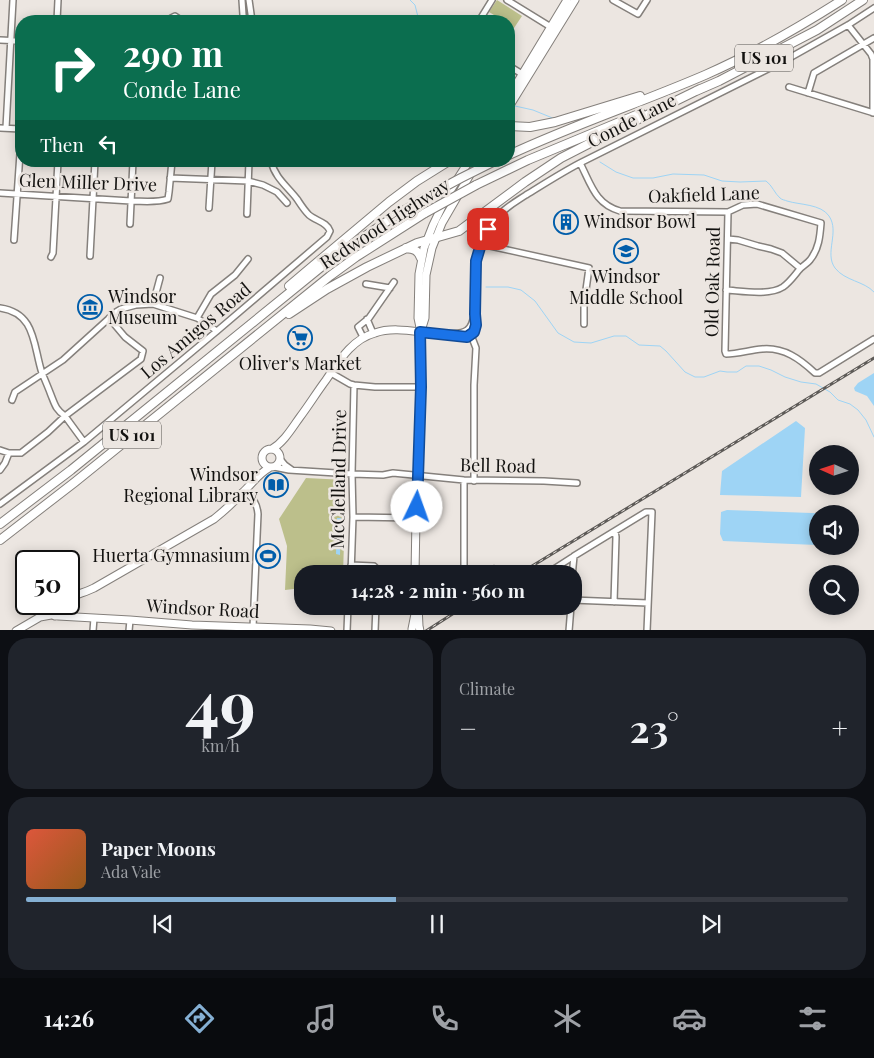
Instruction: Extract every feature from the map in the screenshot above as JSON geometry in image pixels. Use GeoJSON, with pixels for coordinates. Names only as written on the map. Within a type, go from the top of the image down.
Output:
{"type":"FeatureCollection","features":[{"type":"Feature","properties":{"kind":"highway","name":"US 101"},"geometry":{"type":"LineString","coordinates":[[515,152],[706,74],[756,50],[842,0]]}},
{"type":"Feature","properties":{"kind":"highway","name":"Redwood Highway"},"geometry":{"type":"LineString","coordinates":[[515,166],[719,81],[817,30],[863,0]]}},
{"type":"Feature","properties":{"kind":"highway"},"geometry":{"type":"LineString","coordinates":[[515,126],[530,127],[555,122],[694,79]]}},
{"type":"Feature","properties":{"kind":"highway"},"geometry":{"type":"LineString","coordinates":[[263,330],[327,289],[406,248],[458,230],[561,158],[700,89]]}},
{"type":"Feature","properties":{"kind":"highway"},"geometry":{"type":"LineString","coordinates":[[257,318],[302,275],[389,202],[439,167]]}},
{"type":"Feature","properties":{"kind":"highway","name":"Redwood Highway"},"geometry":{"type":"LineString","coordinates":[[0,524],[71,470],[331,259],[398,214],[483,167]]}},
{"type":"Feature","properties":{"kind":"highway","name":"Redwood Highway"},"geometry":{"type":"LineString","coordinates":[[0,540],[350,262],[425,213],[476,184],[513,167]]}},
{"type":"Feature","properties":{"kind":"highway"},"geometry":{"type":"LineString","coordinates":[[406,248],[417,251],[421,258]]}},
{"type":"Feature","properties":{"kind":"main road"},"geometry":{"type":"LineString","coordinates":[[515,96],[567,0]]}},
{"type":"Feature","properties":{"kind":"main road"},"geometry":{"type":"LineString","coordinates":[[515,86],[553,28],[575,0]]}},
{"type":"Feature","properties":{"kind":"main road"},"geometry":{"type":"LineString","coordinates":[[416,565],[421,387],[418,283],[421,258],[426,240],[443,203],[470,167]]}},
{"type":"Feature","properties":{"kind":"main road"},"geometry":{"type":"LineString","coordinates":[[420,332],[425,318],[426,275],[432,248],[471,167]]}},
{"type":"Feature","properties":{"kind":"main road"},"geometry":{"type":"LineString","coordinates":[[252,482],[262,460],[262,454],[268,449],[279,445],[346,353],[363,337],[387,330],[420,332]]}},
{"type":"Feature","properties":{"kind":"main road"},"geometry":{"type":"LineString","coordinates":[[80,595],[214,519],[228,508],[263,472],[278,464],[291,430]]}},
{"type":"Feature","properties":{"kind":"main road"},"geometry":{"type":"LineString","coordinates":[[272,449],[277,451],[280,458]]}},
{"type":"Feature","properties":{"kind":"main road"},"geometry":{"type":"LineString","coordinates":[[262,460],[264,465],[271,468]]}},
{"type":"Feature","properties":{"kind":"main road"},"geometry":{"type":"LineString","coordinates":[[27,624],[35,615]]}},
{"type":"Feature","properties":{"kind":"main road"},"geometry":{"type":"LineString","coordinates":[[16,630],[40,617],[54,615]]}},
{"type":"Feature","properties":{"kind":"main road","name":"Windsor Road"},"geometry":{"type":"LineString","coordinates":[[54,615],[130,620],[172,626],[332,630]]}},
{"type":"Feature","properties":{"kind":"main road"},"geometry":{"type":"LineString","coordinates":[[415,615],[410,630],[420,630],[417,615]]}},
{"type":"Feature","properties":{"kind":"street"},"geometry":{"type":"LineString","coordinates":[[3,128],[13,0]]}},
{"type":"Feature","properties":{"kind":"street"},"geometry":{"type":"LineString","coordinates":[[57,15],[58,0]]}},
{"type":"Feature","properties":{"kind":"street"},"geometry":{"type":"LineString","coordinates":[[242,0],[243,15]]}},
{"type":"Feature","properties":{"kind":"street"},"geometry":{"type":"LineString","coordinates":[[249,0],[251,15]]}},
{"type":"Feature","properties":{"kind":"street"},"geometry":{"type":"LineString","coordinates":[[483,15],[492,0]]}},
{"type":"Feature","properties":{"kind":"street"},"geometry":{"type":"LineString","coordinates":[[507,0],[553,28]]}},
{"type":"Feature","properties":{"kind":"street"},"geometry":{"type":"LineString","coordinates":[[613,0],[638,14],[647,0]]}},
{"type":"Feature","properties":{"kind":"street","name":"Conde Lane"},"geometry":{"type":"LineString","coordinates":[[471,335],[476,325],[476,261],[481,244],[488,229],[509,206],[580,163],[784,61],[874,8]]}},
{"type":"Feature","properties":{"kind":"street"},"geometry":{"type":"LineString","coordinates":[[789,87],[873,113],[873,59],[848,25]]}},
{"type":"Feature","properties":{"kind":"street"},"geometry":{"type":"LineString","coordinates":[[808,93],[814,73],[874,38]]}},
{"type":"Feature","properties":{"kind":"street"},"geometry":{"type":"LineString","coordinates":[[0,40],[15,40]]}},
{"type":"Feature","properties":{"kind":"street"},"geometry":{"type":"LineString","coordinates":[[515,70],[522,74]]}},
{"type":"Feature","properties":{"kind":"street","name":"Oakfield Lane"},"geometry":{"type":"LineString","coordinates":[[580,163],[597,196],[611,209],[620,211],[728,212],[743,205],[758,204],[821,223],[816,252],[809,262],[800,268]]}},
{"type":"Feature","properties":{"kind":"street"},"geometry":{"type":"LineString","coordinates":[[14,240],[19,167]]}},
{"type":"Feature","properties":{"kind":"street"},"geometry":{"type":"LineString","coordinates":[[50,257],[53,253],[58,167]]}},
{"type":"Feature","properties":{"kind":"street"},"geometry":{"type":"LineString","coordinates":[[90,256],[95,167]]}},
{"type":"Feature","properties":{"kind":"street"},"geometry":{"type":"LineString","coordinates":[[130,224],[133,167]]}},
{"type":"Feature","properties":{"kind":"street","name":"Glen Miller Drive"},"geometry":{"type":"LineString","coordinates":[[0,193],[152,202],[168,199],[171,167]]}},
{"type":"Feature","properties":{"kind":"street"},"geometry":{"type":"LineString","coordinates":[[209,208],[212,167]]}},
{"type":"Feature","properties":{"kind":"street"},"geometry":{"type":"LineString","coordinates":[[247,214],[249,167]]}},
{"type":"Feature","properties":{"kind":"street","name":"Los Amigos Road"},"geometry":{"type":"LineString","coordinates":[[0,504],[84,442],[218,331],[327,237],[329,234],[328,226],[307,213],[277,177],[273,167]]}},
{"type":"Feature","properties":{"kind":"street"},"geometry":{"type":"LineString","coordinates":[[170,178],[248,181],[263,184],[277,192],[287,203]]}},
{"type":"Feature","properties":{"kind":"street","name":"Old Oak Road"},"geometry":{"type":"LineString","coordinates":[[728,212],[726,354],[764,349],[783,351],[801,360],[816,373],[822,372],[874,339]]}},
{"type":"Feature","properties":{"kind":"street"},"geometry":{"type":"LineString","coordinates":[[726,290],[774,291],[783,287],[800,268],[782,254],[771,249],[728,239]]}},
{"type":"Feature","properties":{"kind":"street"},"geometry":{"type":"LineString","coordinates":[[481,244],[589,268],[584,304],[584,324]]}},
{"type":"Feature","properties":{"kind":"street"},"geometry":{"type":"LineString","coordinates":[[197,318],[211,294],[234,275],[248,259]]}},
{"type":"Feature","properties":{"kind":"street"},"geometry":{"type":"LineString","coordinates":[[153,304],[160,278]]}},
{"type":"Feature","properties":{"kind":"street"},"geometry":{"type":"LineString","coordinates":[[363,337],[358,327],[367,319],[394,282]]}},
{"type":"Feature","properties":{"kind":"street"},"geometry":{"type":"LineString","coordinates":[[366,284],[390,288]]}},
{"type":"Feature","properties":{"kind":"street"},"geometry":{"type":"LineString","coordinates":[[12,400],[15,392],[62,360],[121,309],[136,305],[153,304],[197,318],[218,331]]}},
{"type":"Feature","properties":{"kind":"street"},"geometry":{"type":"LineString","coordinates":[[0,308],[13,310],[25,320],[31,330],[42,373],[58,410],[65,416],[84,442]]}},
{"type":"Feature","properties":{"kind":"street"},"geometry":{"type":"LineString","coordinates":[[420,332],[448,334],[466,331],[472,324],[475,314]]}},
{"type":"Feature","properties":{"kind":"street"},"geometry":{"type":"LineString","coordinates":[[0,450],[9,453],[21,453],[65,416],[140,359],[144,351],[125,337],[109,318]]}},
{"type":"Feature","properties":{"kind":"street"},"geometry":{"type":"LineString","coordinates":[[367,319],[374,333]]}},
{"type":"Feature","properties":{"kind":"street"},"geometry":{"type":"LineString","coordinates":[[448,334],[467,337],[471,335],[476,348],[474,480]]}},
{"type":"Feature","properties":{"kind":"street"},"geometry":{"type":"LineString","coordinates":[[331,373],[354,385],[421,387]]}},
{"type":"Feature","properties":{"kind":"street","name":"McClelland Drive"},"geometry":{"type":"LineString","coordinates":[[351,565],[354,385]]}},
{"type":"Feature","properties":{"kind":"street"},"geometry":{"type":"LineString","coordinates":[[0,470],[9,453]]}},
{"type":"Feature","properties":{"kind":"street"},"geometry":{"type":"LineString","coordinates":[[280,458],[285,465],[293,470]]}},
{"type":"Feature","properties":{"kind":"street","name":"Bell Road"},"geometry":{"type":"LineString","coordinates":[[271,468],[352,474],[383,475],[393,473],[464,480],[577,483]]}},
{"type":"Feature","properties":{"kind":"street"},"geometry":{"type":"LineString","coordinates":[[464,480],[464,565]]}},
{"type":"Feature","properties":{"kind":"street"},"geometry":{"type":"LineString","coordinates":[[245,491],[255,501],[258,508],[253,627]]}},
{"type":"Feature","properties":{"kind":"street"},"geometry":{"type":"LineString","coordinates":[[560,565],[646,512],[652,512],[647,630]]}},
{"type":"Feature","properties":{"kind":"street"},"geometry":{"type":"LineString","coordinates":[[352,517],[416,518]]}},
{"type":"Feature","properties":{"kind":"street"},"geometry":{"type":"LineString","coordinates":[[614,602],[615,531]]}},
{"type":"Feature","properties":{"kind":"street"},"geometry":{"type":"LineString","coordinates":[[573,565],[574,556]]}},
{"type":"Feature","properties":{"kind":"street"},"geometry":{"type":"LineString","coordinates":[[582,600],[648,604]]}},
{"type":"Feature","properties":{"kind":"street"},"geometry":{"type":"LineString","coordinates":[[347,630],[348,615]]}},
{"type":"Feature","properties":{"kind":"street"},"geometry":{"type":"LineString","coordinates":[[375,630],[376,615]]}},
{"type":"Feature","properties":{"kind":"street"},"geometry":{"type":"LineString","coordinates":[[569,630],[570,615]]}},
{"type":"Feature","properties":{"kind":"street"},"geometry":{"type":"LineString","coordinates":[[92,630],[94,618]]}},
{"type":"Feature","properties":{"kind":"street"},"geometry":{"type":"LineString","coordinates":[[130,620],[130,630]]}},
{"type":"Feature","properties":{"kind":"green space"},"geometry":{"type":"Polygon","coordinates":[[[497,0],[522,16],[515,26],[515,15],[494,15],[489,12],[497,0]]]}},
{"type":"Feature","properties":{"kind":"green space"},"geometry":{"type":"Polygon","coordinates":[[[306,478],[346,480],[343,565],[294,565],[294,589],[285,590],[287,546],[279,519],[306,478]]]}},
{"type":"Feature","properties":{"kind":"water"},"geometry":{"type":"Polygon","coordinates":[[[874,373],[874,406],[867,396],[855,391],[854,388],[858,383],[874,373]]]}},
{"type":"Feature","properties":{"kind":"water"},"geometry":{"type":"Polygon","coordinates":[[[796,421],[805,428],[801,497],[720,495],[722,471],[796,421]]]}},
{"type":"Feature","properties":{"kind":"water"},"geometry":{"type":"Polygon","coordinates":[[[727,510],[809,513],[809,545],[723,541],[720,534],[721,512],[727,510]]]}},
{"type":"Feature","properties":{"kind":"water"},"geometry":{"type":"Polygon","coordinates":[[[337,518],[341,518],[340,555],[336,554],[337,518]]]}},
{"type":"Feature","properties":{"kind":"waterway"},"geometry":{"type":"LineString","coordinates":[[410,0],[415,5],[418,15]]}},
{"type":"Feature","properties":{"kind":"waterway"},"geometry":{"type":"LineString","coordinates":[[515,106],[533,110],[555,119]]}},
{"type":"Feature","properties":{"kind":"waterway"},"geometry":{"type":"LineString","coordinates":[[600,162],[616,172],[633,178],[653,178],[673,174],[704,175],[722,181],[766,181],[782,199],[816,207],[829,216],[833,229],[831,256],[835,268],[844,276],[865,285],[874,292]]}},
{"type":"Feature","properties":{"kind":"waterway"},"geometry":{"type":"LineString","coordinates":[[486,287],[508,287],[521,290],[535,301],[558,333],[574,342],[591,343],[614,336],[626,336],[639,345],[660,346],[685,372],[695,377],[704,377],[720,371],[737,372],[746,366],[759,366],[785,377],[816,384],[830,392],[838,400],[850,404],[858,410],[866,420],[874,437]]}},
{"type":"Feature","properties":{"kind":"railway"},"geometry":{"type":"LineString","coordinates":[[534,565],[874,358]]}},
{"type":"Feature","properties":{"kind":"railway"},"geometry":{"type":"LineString","coordinates":[[428,630],[451,615]]}},
{"type":"Feature","properties":{"kind":"place","name":"Windsor Bowl"},"geometry":{"type":"Point","coordinates":[566,222]}},
{"type":"Feature","properties":{"kind":"place","name":"Windsor Middle School"},"geometry":{"type":"Point","coordinates":[626,251]}},
{"type":"Feature","properties":{"kind":"place","name":"Windsor Museum"},"geometry":{"type":"Point","coordinates":[90,307]}},
{"type":"Feature","properties":{"kind":"place","name":"Oliver's Market"},"geometry":{"type":"Point","coordinates":[300,338]}},
{"type":"Feature","properties":{"kind":"place","name":"Windsor Regional Library"},"geometry":{"type":"Point","coordinates":[276,485]}},
{"type":"Feature","properties":{"kind":"place","name":"Huerta Gymnasium"},"geometry":{"type":"Point","coordinates":[268,556]}},
{"type":"Feature","properties":{"kind":"route"},"geometry":{"type":"LineString","coordinates":[[417,507],[421,387],[420,332],[467,337],[475,330],[476,261],[488,229]]}}]}
